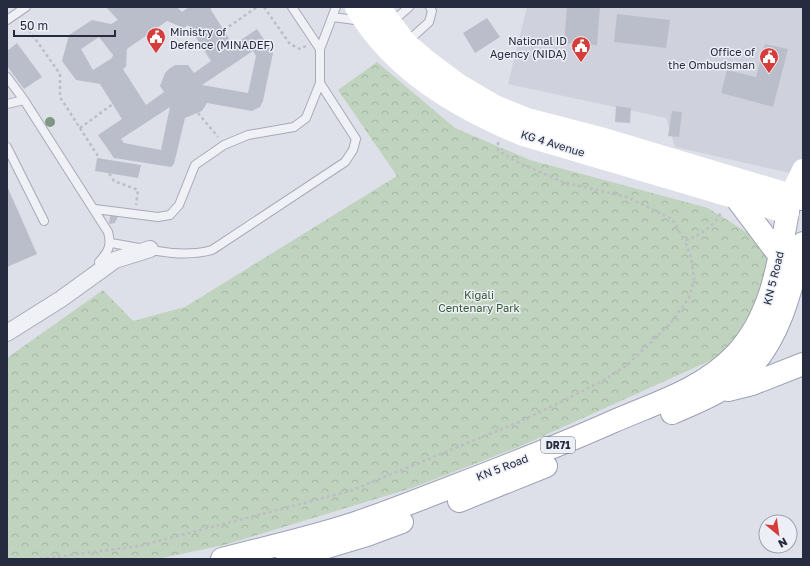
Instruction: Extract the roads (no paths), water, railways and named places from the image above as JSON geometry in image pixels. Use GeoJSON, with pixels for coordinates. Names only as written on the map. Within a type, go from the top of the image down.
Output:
{"type":"FeatureCollection","features":[{"type":"Feature","properties":{"kind":"main road","name":"KG 4 Avenue"},"geometry":{"type":"LineString","coordinates":[[372,15],[459,85],[495,106],[733,197],[796,206]]}},
{"type":"Feature","properties":{"kind":"main road","name":"KG 4 Avenue"},"geometry":{"type":"LineString","coordinates":[[372,15],[406,67],[446,97],[496,124],[523,135],[626,155],[796,206]]}},
{"type":"Feature","properties":{"kind":"main road","name":"KN 5 Road"},"geometry":{"type":"LineString","coordinates":[[222,559],[346,526],[400,507],[531,456],[681,393],[713,375],[736,354],[755,329],[766,308],[772,291],[779,255],[796,206],[803,170]]}},
{"type":"Feature","properties":{"kind":"main road"},"geometry":{"type":"LineString","coordinates":[[733,197],[779,255]]}},
{"type":"Feature","properties":{"kind":"main road","name":"KN 5 Road"},"geometry":{"type":"LineString","coordinates":[[287,559],[368,535],[514,480],[680,410],[738,378],[751,368],[773,333],[786,305],[803,243]]}},
{"type":"Feature","properties":{"kind":"main road"},"geometry":{"type":"LineString","coordinates":[[713,393],[752,384],[803,364]]}},
{"type":"Feature","properties":{"kind":"street"},"geometry":{"type":"LineString","coordinates":[[7,333],[61,299],[115,260],[150,249]]}},
{"type":"Feature","properties":{"kind":"lane"},"geometry":{"type":"LineString","coordinates":[[7,20],[15,10],[26,7]]}},
{"type":"Feature","properties":{"kind":"lane"},"geometry":{"type":"LineString","coordinates":[[292,7],[320,49]]}},
{"type":"Feature","properties":{"kind":"lane"},"geometry":{"type":"LineString","coordinates":[[96,209],[135,216],[158,217],[170,214],[179,205],[195,164],[224,145],[248,135],[294,127],[306,118],[320,83],[320,49],[336,7]]}},
{"type":"Feature","properties":{"kind":"lane"},"geometry":{"type":"LineString","coordinates":[[333,17],[372,15],[409,7]]}},
{"type":"Feature","properties":{"kind":"lane"},"geometry":{"type":"LineString","coordinates":[[406,43],[429,22],[432,11],[430,7]]}},
{"type":"Feature","properties":{"kind":"lane"},"geometry":{"type":"LineString","coordinates":[[7,77],[24,100],[96,209],[108,232],[111,243],[107,254],[98,262]]}},
{"type":"Feature","properties":{"kind":"lane"},"geometry":{"type":"LineString","coordinates":[[111,243],[185,254],[212,250],[345,162],[353,150],[356,139],[320,83]]}},
{"type":"Feature","properties":{"kind":"lane"},"geometry":{"type":"LineString","coordinates":[[7,104],[24,100]]}},
{"type":"Feature","properties":{"kind":"lane"},"geometry":{"type":"LineString","coordinates":[[7,147],[44,221]]}},
{"type":"Feature","properties":{"kind":"place","name":"Ministry of Defence (MINADEF)"},"geometry":{"type":"Point","coordinates":[156,54]}},
{"type":"Feature","properties":{"kind":"place","name":"National ID Agency (NIDA)"},"geometry":{"type":"Point","coordinates":[581,63]}},
{"type":"Feature","properties":{"kind":"place","name":"Office of the Ombudsman"},"geometry":{"type":"Point","coordinates":[769,74]}},
{"type":"Feature","properties":{"kind":"park label","name":"Kigali Centenary Park"},"geometry":{"type":"Point","coordinates":[479,300]}}]}
